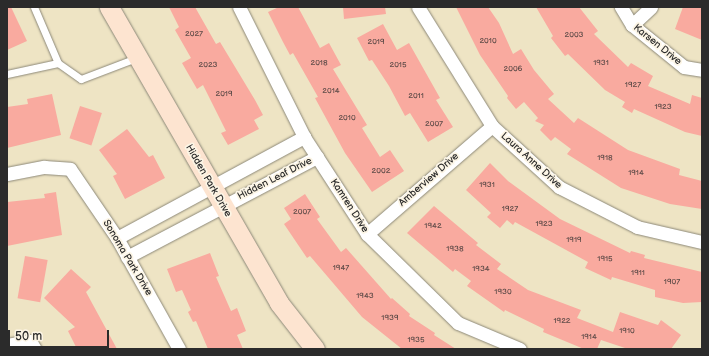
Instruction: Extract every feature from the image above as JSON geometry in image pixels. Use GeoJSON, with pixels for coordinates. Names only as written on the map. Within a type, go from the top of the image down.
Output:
{"type":"FeatureCollection","features":[{"type":"Feature","properties":{"kind":"street","name":"Hidden Park Drive"},"geometry":{"type":"LineString","coordinates":[[109,7],[210,186],[279,303],[315,349]]}},
{"type":"Feature","properties":{"kind":"street","name":"Kamren Drive"},"geometry":{"type":"LineString","coordinates":[[239,7],[304,137],[367,234],[458,323],[520,349]]}},
{"type":"Feature","properties":{"kind":"street","name":"Laura Anne Drive"},"geometry":{"type":"LineString","coordinates":[[418,7],[492,126],[559,187],[637,227],[702,242]]}},
{"type":"Feature","properties":{"kind":"street","name":"Karsen Drive"},"geometry":{"type":"LineString","coordinates":[[621,7],[632,25],[684,66],[702,70]]}},
{"type":"Feature","properties":{"kind":"street"},"geometry":{"type":"LineString","coordinates":[[632,25],[651,7]]}},
{"type":"Feature","properties":{"kind":"street","name":"Amberview Drive"},"geometry":{"type":"LineString","coordinates":[[367,234],[492,126]]}},
{"type":"Feature","properties":{"kind":"street"},"geometry":{"type":"LineString","coordinates":[[117,238],[210,186],[304,137]]}},
{"type":"Feature","properties":{"kind":"street","name":"Hidden Leaf Drive"},"geometry":{"type":"LineString","coordinates":[[127,257],[317,157]]}},
{"type":"Feature","properties":{"kind":"street","name":"Sonoma Park Drive"},"geometry":{"type":"LineString","coordinates":[[7,174],[44,167],[70,169],[117,238],[179,349]]}},
{"type":"Feature","properties":{"kind":"street"},"geometry":{"type":"LineString","coordinates":[[7,345],[32,345]]}},
{"type":"Feature","properties":{"kind":"lane"},"geometry":{"type":"LineString","coordinates":[[34,7],[58,63],[81,79],[138,58]]}},
{"type":"Feature","properties":{"kind":"lane"},"geometry":{"type":"LineString","coordinates":[[7,74],[58,63]]}},
{"type":"Feature","properties":{"kind":"building"},"geometry":{"type":"Polygon","coordinates":[[[7,7],[11,7],[27,41],[7,50],[7,7]]]}},
{"type":"Feature","properties":{"kind":"building"},"geometry":{"type":"Polygon","coordinates":[[[169,7],[195,7],[216,44],[220,42],[263,115],[254,120],[259,129],[228,145],[221,133],[226,131],[203,85],[197,89],[182,63],[191,58],[175,30],[179,27],[169,7]]]}},
{"type":"Feature","properties":{"kind":"building"},"geometry":{"type":"Polygon","coordinates":[[[279,7],[298,7],[320,48],[329,43],[341,65],[333,69],[367,125],[362,128],[380,157],[390,150],[404,171],[372,192],[345,153],[315,98],[318,97],[293,53],[290,55],[283,42],[268,12],[279,7]]]}},
{"type":"Feature","properties":{"kind":"building"},"geometry":{"type":"Polygon","coordinates":[[[343,7],[385,7],[386,14],[344,19],[343,7]]]}},
{"type":"Feature","properties":{"kind":"building"},"geometry":{"type":"Polygon","coordinates":[[[456,7],[488,7],[499,23],[513,54],[521,49],[534,70],[554,94],[548,99],[574,123],[578,118],[628,150],[680,169],[679,175],[702,181],[702,209],[670,204],[621,188],[567,154],[571,149],[555,137],[551,141],[540,130],[544,125],[535,121],[538,118],[524,102],[516,109],[507,98],[508,96],[480,55],[456,7]]]}},
{"type":"Feature","properties":{"kind":"building"},"geometry":{"type":"Polygon","coordinates":[[[536,7],[579,7],[598,31],[594,34],[628,67],[631,63],[653,76],[648,86],[690,104],[692,95],[702,98],[702,136],[685,132],[634,109],[632,113],[622,107],[625,102],[605,90],[568,54],[565,56],[551,38],[553,36],[536,7]]]}},
{"type":"Feature","properties":{"kind":"building"},"geometry":{"type":"Polygon","coordinates":[[[683,7],[702,7],[702,40],[675,29],[683,7]]]}},
{"type":"Feature","properties":{"kind":"building"},"geometry":{"type":"Polygon","coordinates":[[[383,24],[397,50],[409,43],[440,98],[436,100],[453,127],[428,142],[410,113],[405,116],[389,86],[372,60],[369,61],[357,38],[383,24]]]}},
{"type":"Feature","properties":{"kind":"building"},"geometry":{"type":"Polygon","coordinates":[[[52,94],[61,135],[7,148],[7,107],[28,104],[27,99],[52,94]]]}},
{"type":"Feature","properties":{"kind":"building"},"geometry":{"type":"Polygon","coordinates":[[[80,106],[102,113],[91,145],[69,138],[80,106]]]}},
{"type":"Feature","properties":{"kind":"building"},"geometry":{"type":"Polygon","coordinates":[[[127,129],[149,157],[153,155],[165,178],[125,199],[113,176],[117,174],[99,150],[127,129]]]}},
{"type":"Feature","properties":{"kind":"building"},"geometry":{"type":"Polygon","coordinates":[[[490,163],[508,181],[560,219],[630,253],[631,251],[645,255],[644,258],[702,272],[702,302],[683,303],[655,297],[655,290],[612,277],[611,280],[585,268],[588,262],[515,222],[513,225],[507,220],[500,228],[487,217],[491,213],[466,190],[490,163]]]}},
{"type":"Feature","properties":{"kind":"building"},"geometry":{"type":"Polygon","coordinates":[[[56,192],[62,235],[7,246],[7,202],[45,198],[44,194],[56,192]]]}},
{"type":"Feature","properties":{"kind":"building"},"geometry":{"type":"Polygon","coordinates":[[[305,194],[320,217],[317,219],[341,252],[346,248],[391,299],[392,298],[410,314],[409,316],[456,349],[402,349],[362,317],[310,256],[307,258],[284,224],[291,219],[284,208],[305,194]]]}},
{"type":"Feature","properties":{"kind":"building"},"geometry":{"type":"Polygon","coordinates":[[[434,206],[478,243],[476,245],[501,264],[497,269],[528,290],[581,310],[577,318],[613,332],[620,312],[658,325],[661,320],[681,335],[671,349],[628,349],[601,340],[597,349],[584,349],[543,332],[544,329],[505,310],[504,312],[467,286],[471,281],[455,269],[453,272],[407,233],[434,206]]]}},
{"type":"Feature","properties":{"kind":"building"},"geometry":{"type":"Polygon","coordinates":[[[210,253],[219,276],[216,277],[231,311],[237,308],[246,331],[237,335],[243,349],[208,349],[196,321],[193,322],[188,312],[191,310],[182,290],[176,292],[167,269],[210,253]]]}},
{"type":"Feature","properties":{"kind":"building"},"geometry":{"type":"Polygon","coordinates":[[[25,256],[48,260],[40,302],[18,298],[25,256]]]}},
{"type":"Feature","properties":{"kind":"building"},"geometry":{"type":"Polygon","coordinates":[[[71,269],[91,287],[86,292],[117,349],[77,349],[68,331],[75,327],[44,298],[71,269]]]}}]}
